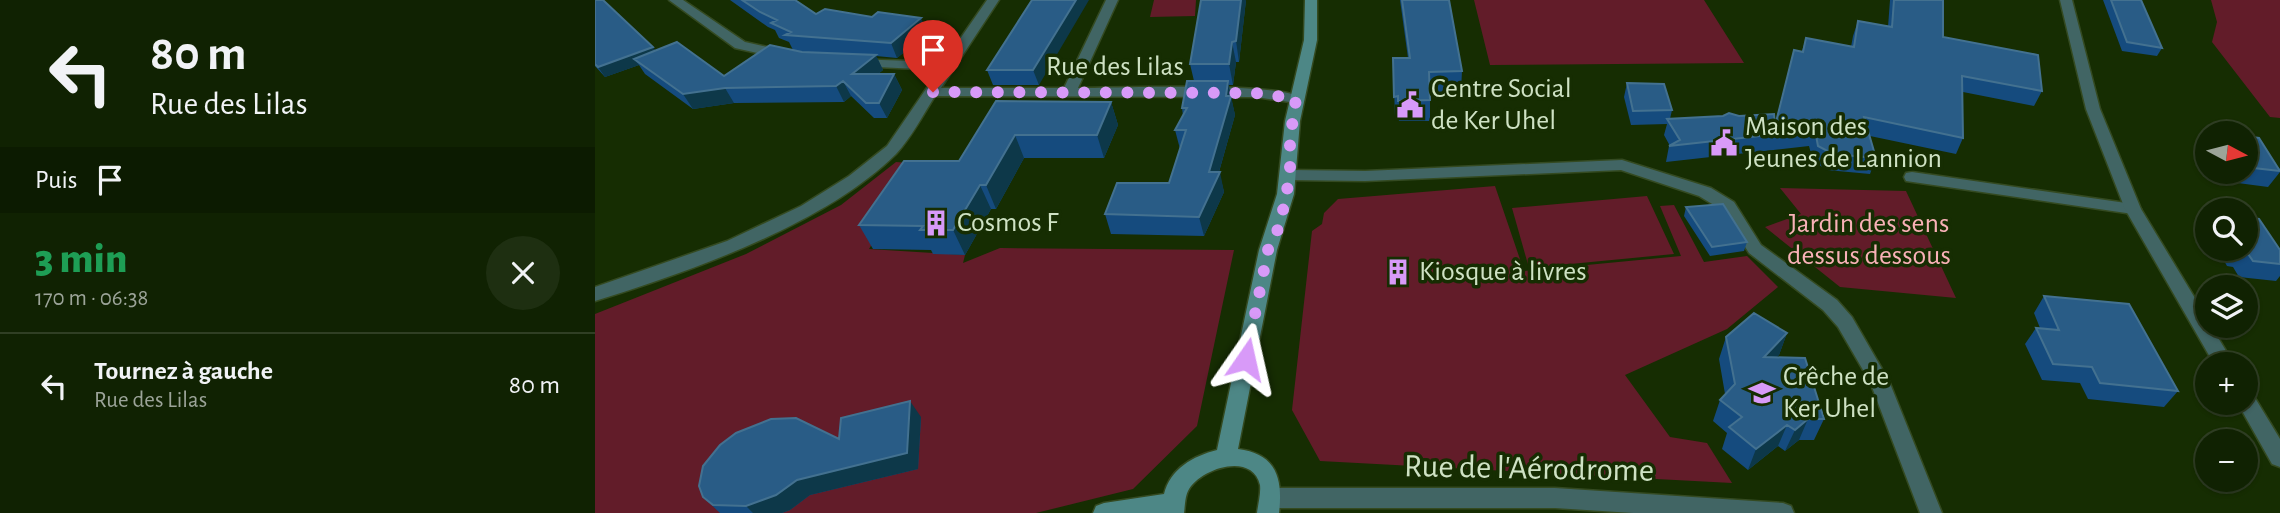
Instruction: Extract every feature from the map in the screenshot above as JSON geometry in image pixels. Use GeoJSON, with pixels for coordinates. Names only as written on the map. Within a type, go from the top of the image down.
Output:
{"type":"FeatureCollection","features":[{"type":"Feature","properties":{"kind":"main road"},"geometry":{"type":"LineString","coordinates":[[1226,456],[1268,250],[1280,225],[1290,175],[1290,139],[1296,99],[1312,47],[1311,0]]}},
{"type":"Feature","properties":{"kind":"main road"},"geometry":{"type":"LineString","coordinates":[[1104,513],[1173,508],[1185,477],[1211,460],[1226,456],[1242,457],[1261,467],[1273,484],[1271,506]]}},
{"type":"Feature","properties":{"kind":"street"},"geometry":{"type":"LineString","coordinates":[[675,0],[740,45],[799,58]]}},
{"type":"Feature","properties":{"kind":"street"},"geometry":{"type":"LineString","coordinates":[[595,295],[733,245],[807,210],[855,180],[892,149],[993,0]]}},
{"type":"Feature","properties":{"kind":"street"},"geometry":{"type":"LineString","coordinates":[[1068,94],[1112,0]]}},
{"type":"Feature","properties":{"kind":"street"},"geometry":{"type":"LineString","coordinates":[[2066,0],[2094,110],[2133,209],[2217,352]]}},
{"type":"Feature","properties":{"kind":"street"},"geometry":{"type":"LineString","coordinates":[[838,61],[947,66]]}},
{"type":"Feature","properties":{"kind":"street","name":"Rue des Lilas"},"geometry":{"type":"LineString","coordinates":[[933,92],[1256,93],[1296,99]]}},
{"type":"Feature","properties":{"kind":"street"},"geometry":{"type":"LineString","coordinates":[[1290,175],[1365,176],[1622,164],[1705,192],[1728,206],[1755,249],[1830,305],[1851,331],[1879,381],[1931,513]]}},
{"type":"Feature","properties":{"kind":"street"},"geometry":{"type":"LineString","coordinates":[[1912,177],[2133,209]]}},
{"type":"Feature","properties":{"kind":"street"},"geometry":{"type":"LineString","coordinates":[[2254,415],[2280,458]]}},
{"type":"Feature","properties":{"kind":"street","name":"Rue de l'Aérodrome"},"geometry":{"type":"LineString","coordinates":[[1271,506],[1555,498],[1783,513]]}},
{"type":"Feature","properties":{"kind":"green space"},"geometry":{"type":"Polygon","coordinates":[[[1154,0],[1196,0],[1195,16],[1150,17],[1154,0]]]}},
{"type":"Feature","properties":{"kind":"green space"},"geometry":{"type":"Polygon","coordinates":[[[1474,0],[1704,0],[1744,63],[1490,65],[1474,0]]]}},
{"type":"Feature","properties":{"kind":"green space"},"geometry":{"type":"Polygon","coordinates":[[[2211,0],[2280,0],[2280,118],[2270,117],[2212,42],[2217,22],[2211,0]]]}},
{"type":"Feature","properties":{"kind":"green space"},"geometry":{"type":"Polygon","coordinates":[[[896,162],[922,164],[869,249],[965,255],[963,263],[1000,248],[1234,250],[1197,426],[1133,489],[1036,513],[595,513],[595,314],[746,254],[841,205],[896,162]]]}},
{"type":"Feature","properties":{"kind":"green space"},"geometry":{"type":"Polygon","coordinates":[[[1495,186],[1524,271],[1681,256],[1660,206],[1674,205],[1704,262],[1747,256],[1778,287],[1727,329],[1625,375],[1670,437],[1707,443],[1732,483],[1320,461],[1292,410],[1312,231],[1322,224],[1324,213],[1338,199],[1495,186]]]}},
{"type":"Feature","properties":{"kind":"green space","name":"Jardin des sens dessus dessous"},"geometry":{"type":"Polygon","coordinates":[[[1780,188],[1906,191],[1956,298],[1840,287],[1765,227],[1801,214],[1780,188]]]}},
{"type":"Feature","properties":{"kind":"green space"},"geometry":{"type":"Polygon","coordinates":[[[1647,196],[1674,254],[1529,268],[1512,208],[1647,196]]]}},
{"type":"Feature","properties":{"kind":"building"},"geometry":{"type":"Polygon","coordinates":[[[595,0],[603,0],[653,47],[598,67],[595,64],[595,0]]]}},
{"type":"Feature","properties":{"kind":"building"},"geometry":{"type":"Polygon","coordinates":[[[742,0],[795,0],[816,14],[825,9],[872,17],[878,12],[921,18],[891,43],[785,35],[791,32],[771,23],[777,20],[742,0]]]}},
{"type":"Feature","properties":{"kind":"building"},"geometry":{"type":"Polygon","coordinates":[[[1032,0],[1076,0],[1033,70],[987,70],[1032,0]]]}},
{"type":"Feature","properties":{"kind":"building"},"geometry":{"type":"Polygon","coordinates":[[[1201,0],[1241,0],[1236,41],[1232,42],[1229,64],[1190,64],[1201,0]]]}},
{"type":"Feature","properties":{"kind":"building"},"geometry":{"type":"Polygon","coordinates":[[[1402,0],[1449,0],[1462,71],[1429,72],[1430,100],[1398,101],[1398,96],[1394,97],[1393,58],[1410,58],[1402,0]]]}},
{"type":"Feature","properties":{"kind":"building"},"geometry":{"type":"Polygon","coordinates":[[[1894,0],[1943,0],[1943,37],[2038,55],[2042,91],[1962,76],[1963,138],[1864,117],[1876,158],[1833,154],[1818,146],[1815,130],[1669,146],[1680,140],[1667,119],[1723,116],[1729,113],[1739,116],[1774,114],[1775,126],[1794,50],[1803,52],[1806,38],[1854,47],[1858,21],[1892,27],[1894,0]]]}},
{"type":"Feature","properties":{"kind":"building"},"geometry":{"type":"Polygon","coordinates":[[[2111,0],[2141,0],[2162,48],[2127,42],[2111,0]]]}},
{"type":"Feature","properties":{"kind":"building"},"geometry":{"type":"Polygon","coordinates":[[[677,42],[724,76],[770,45],[802,52],[876,55],[852,74],[894,74],[879,103],[866,103],[843,81],[836,86],[725,88],[683,94],[634,59],[677,42]]]}},
{"type":"Feature","properties":{"kind":"building"},"geometry":{"type":"Polygon","coordinates":[[[1187,81],[1228,81],[1226,96],[1231,96],[1209,172],[1220,172],[1199,217],[1105,214],[1117,183],[1169,183],[1186,130],[1175,130],[1187,108],[1182,108],[1187,81]]]}},
{"type":"Feature","properties":{"kind":"building"},"geometry":{"type":"Polygon","coordinates":[[[1627,83],[1664,84],[1672,110],[1633,111],[1627,83]]]}},
{"type":"Feature","properties":{"kind":"building"},"geometry":{"type":"Polygon","coordinates":[[[996,101],[1111,102],[1097,135],[1015,135],[986,185],[980,185],[953,230],[920,230],[923,226],[859,225],[904,161],[959,161],[996,101]]]}},
{"type":"Feature","properties":{"kind":"building"},"geometry":{"type":"Polygon","coordinates":[[[2258,138],[2259,138],[2280,171],[2258,168],[2258,138]]]}},
{"type":"Feature","properties":{"kind":"building"},"geometry":{"type":"Polygon","coordinates":[[[1723,204],[1747,242],[1712,247],[1686,207],[1723,204]]]}},
{"type":"Feature","properties":{"kind":"building"},"geometry":{"type":"Polygon","coordinates":[[[2258,219],[2280,250],[2280,264],[2253,261],[2258,261],[2258,219]]]}},
{"type":"Feature","properties":{"kind":"building"},"geometry":{"type":"Polygon","coordinates":[[[2044,296],[2129,304],[2178,391],[2100,383],[2092,367],[2053,364],[2036,328],[2059,330],[2044,296]]]}},
{"type":"Feature","properties":{"kind":"building","name":"Crêche de Ker Uhel"},"geometry":{"type":"Polygon","coordinates":[[[1754,313],[1787,333],[1764,357],[1805,358],[1824,419],[1808,419],[1795,430],[1787,425],[1756,449],[1729,427],[1742,417],[1720,400],[1735,384],[1726,337],[1754,313]]]}},
{"type":"Feature","properties":{"kind":"building"},"geometry":{"type":"Polygon","coordinates":[[[910,401],[907,453],[797,480],[776,495],[746,506],[713,505],[703,497],[699,486],[703,466],[720,445],[736,433],[771,419],[796,418],[839,439],[841,418],[910,401]]]}},
{"type":"Feature","properties":{"kind":"place","name":"Centre Social de Ker Uhel"},"geometry":{"type":"Point","coordinates":[1410,105]}},
{"type":"Feature","properties":{"kind":"place","name":"Maison des Jeunes de Lannion"},"geometry":{"type":"Point","coordinates":[1724,143]}},
{"type":"Feature","properties":{"kind":"place","name":"Cosmos F"},"geometry":{"type":"Point","coordinates":[936,223]}},
{"type":"Feature","properties":{"kind":"place","name":"Kiosque à livres"},"geometry":{"type":"Point","coordinates":[1398,272]}},
{"type":"Feature","properties":{"kind":"place","name":"Crêche de Ker Uhel"},"geometry":{"type":"Point","coordinates":[1762,393]}},
{"type":"Feature","properties":{"kind":"route"},"geometry":{"type":"LineString","coordinates":[[933,92],[1256,93],[1296,99],[1290,139],[1290,175],[1280,225],[1268,250],[1246,359]]}}]}
